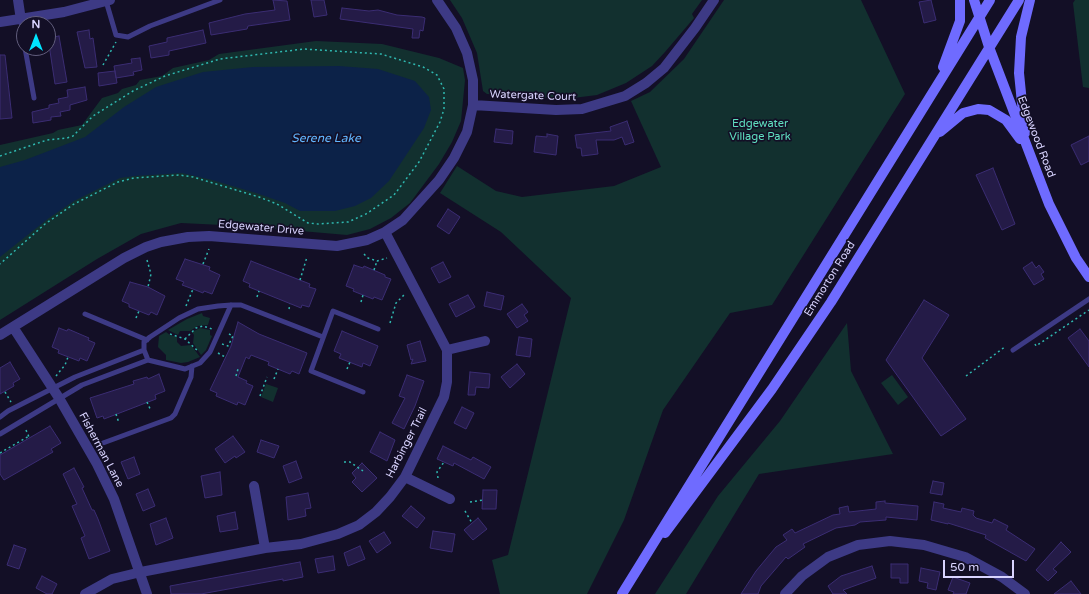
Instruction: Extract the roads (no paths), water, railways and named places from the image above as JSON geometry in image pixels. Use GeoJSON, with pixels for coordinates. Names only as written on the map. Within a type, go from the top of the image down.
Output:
{"type":"FeatureCollection","features":[{"type":"Feature","properties":{"kind":"main road"},"geometry":{"type":"LineString","coordinates":[[932,92],[960,21],[960,0]]}},
{"type":"Feature","properties":{"kind":"main road","name":"Edgewood Road"},"geometry":{"type":"LineString","coordinates":[[974,0],[989,47],[1049,204],[1076,258],[1089,277]]}},
{"type":"Feature","properties":{"kind":"main road","name":"Emmorton Road"},"geometry":{"type":"LineString","coordinates":[[622,594],[990,0]]}},
{"type":"Feature","properties":{"kind":"main road","name":"Emmorton Road"},"geometry":{"type":"LineString","coordinates":[[643,558],[672,524],[772,389],[831,302],[1019,0]]}},
{"type":"Feature","properties":{"kind":"main road"},"geometry":{"type":"LineString","coordinates":[[1028,150],[1019,73],[1022,37],[1030,0]]}},
{"type":"Feature","properties":{"kind":"main road"},"geometry":{"type":"LineString","coordinates":[[930,141],[955,118],[978,108],[988,110],[1006,120],[1028,150]]}},
{"type":"Feature","properties":{"kind":"street"},"geometry":{"type":"LineString","coordinates":[[18,0],[20,16]]}},
{"type":"Feature","properties":{"kind":"street","name":"Edgewater Drive"},"geometry":{"type":"LineString","coordinates":[[0,335],[118,262],[146,247],[161,242],[188,236],[210,236],[337,246],[367,240],[385,232],[403,220],[439,180],[454,158],[467,132],[473,105],[473,80],[467,53],[456,28],[437,0]]}},
{"type":"Feature","properties":{"kind":"street","name":"Watergate Court"},"geometry":{"type":"LineString","coordinates":[[473,105],[556,110],[582,109],[625,96],[646,83],[664,68],[686,41],[714,0]]}},
{"type":"Feature","properties":{"kind":"street"},"geometry":{"type":"LineString","coordinates":[[42,16],[108,1]]}},
{"type":"Feature","properties":{"kind":"street"},"geometry":{"type":"LineString","coordinates":[[0,22],[16,20]]}},
{"type":"Feature","properties":{"kind":"street","name":"Harbinger Trail"},"geometry":{"type":"LineString","coordinates":[[85,594],[112,579],[141,572],[265,548],[301,544],[338,534],[359,525],[376,512],[405,477],[444,397],[447,382],[447,350],[416,288],[385,232]]}},
{"type":"Feature","properties":{"kind":"street","name":"Fisherman Lane"},"geometry":{"type":"LineString","coordinates":[[13,327],[59,398],[97,464],[114,499],[141,572],[147,594]]}},
{"type":"Feature","properties":{"kind":"street"},"geometry":{"type":"LineString","coordinates":[[447,350],[485,341]]}},
{"type":"Feature","properties":{"kind":"street"},"geometry":{"type":"LineString","coordinates":[[405,477],[450,499]]}},
{"type":"Feature","properties":{"kind":"street"},"geometry":{"type":"LineString","coordinates":[[254,486],[265,548]]}},
{"type":"Feature","properties":{"kind":"street"},"geometry":{"type":"LineString","coordinates":[[785,594],[802,576],[828,557],[858,545],[890,541],[924,545],[965,556],[1002,576],[1025,594]]}},
{"type":"Feature","properties":{"kind":"lane"},"geometry":{"type":"LineString","coordinates":[[108,1],[116,35],[128,37],[150,26],[220,0]]}},
{"type":"Feature","properties":{"kind":"lane"},"geometry":{"type":"LineString","coordinates":[[26,56],[34,98]]}},
{"type":"Feature","properties":{"kind":"lane"},"geometry":{"type":"LineString","coordinates":[[1014,350],[1089,300]]}},
{"type":"Feature","properties":{"kind":"lane"},"geometry":{"type":"LineString","coordinates":[[0,434],[82,385],[148,360],[177,368],[185,369],[192,366],[203,359],[210,352],[222,332],[231,305]]}},
{"type":"Feature","properties":{"kind":"lane"},"geometry":{"type":"LineString","coordinates":[[148,360],[144,350],[144,342],[162,328],[198,310],[231,305],[241,305],[324,337]]}},
{"type":"Feature","properties":{"kind":"lane"},"geometry":{"type":"LineString","coordinates":[[363,392],[311,372],[333,311],[378,329]]}},
{"type":"Feature","properties":{"kind":"lane"},"geometry":{"type":"LineString","coordinates":[[85,314],[147,340]]}},
{"type":"Feature","properties":{"kind":"lane"},"geometry":{"type":"LineString","coordinates":[[0,417],[8,411],[75,377],[144,350]]}},
{"type":"Feature","properties":{"kind":"lane"},"geometry":{"type":"LineString","coordinates":[[103,442],[171,418],[175,414],[191,377],[192,366]]}},
{"type":"Feature","properties":{"kind":"water","name":"Serene Lake"},"geometry":{"type":"Polygon","coordinates":[[[339,66],[378,69],[415,81],[429,97],[431,110],[424,128],[389,181],[371,198],[355,206],[335,211],[300,211],[285,203],[256,193],[182,173],[120,178],[74,201],[49,218],[0,257],[0,167],[25,160],[85,137],[124,107],[156,87],[203,72],[253,67],[339,66]]]}},
{"type":"Feature","properties":{"kind":"park label","name":"Edgewater Village Park"},"geometry":{"type":"Point","coordinates":[760,130]}}]}
